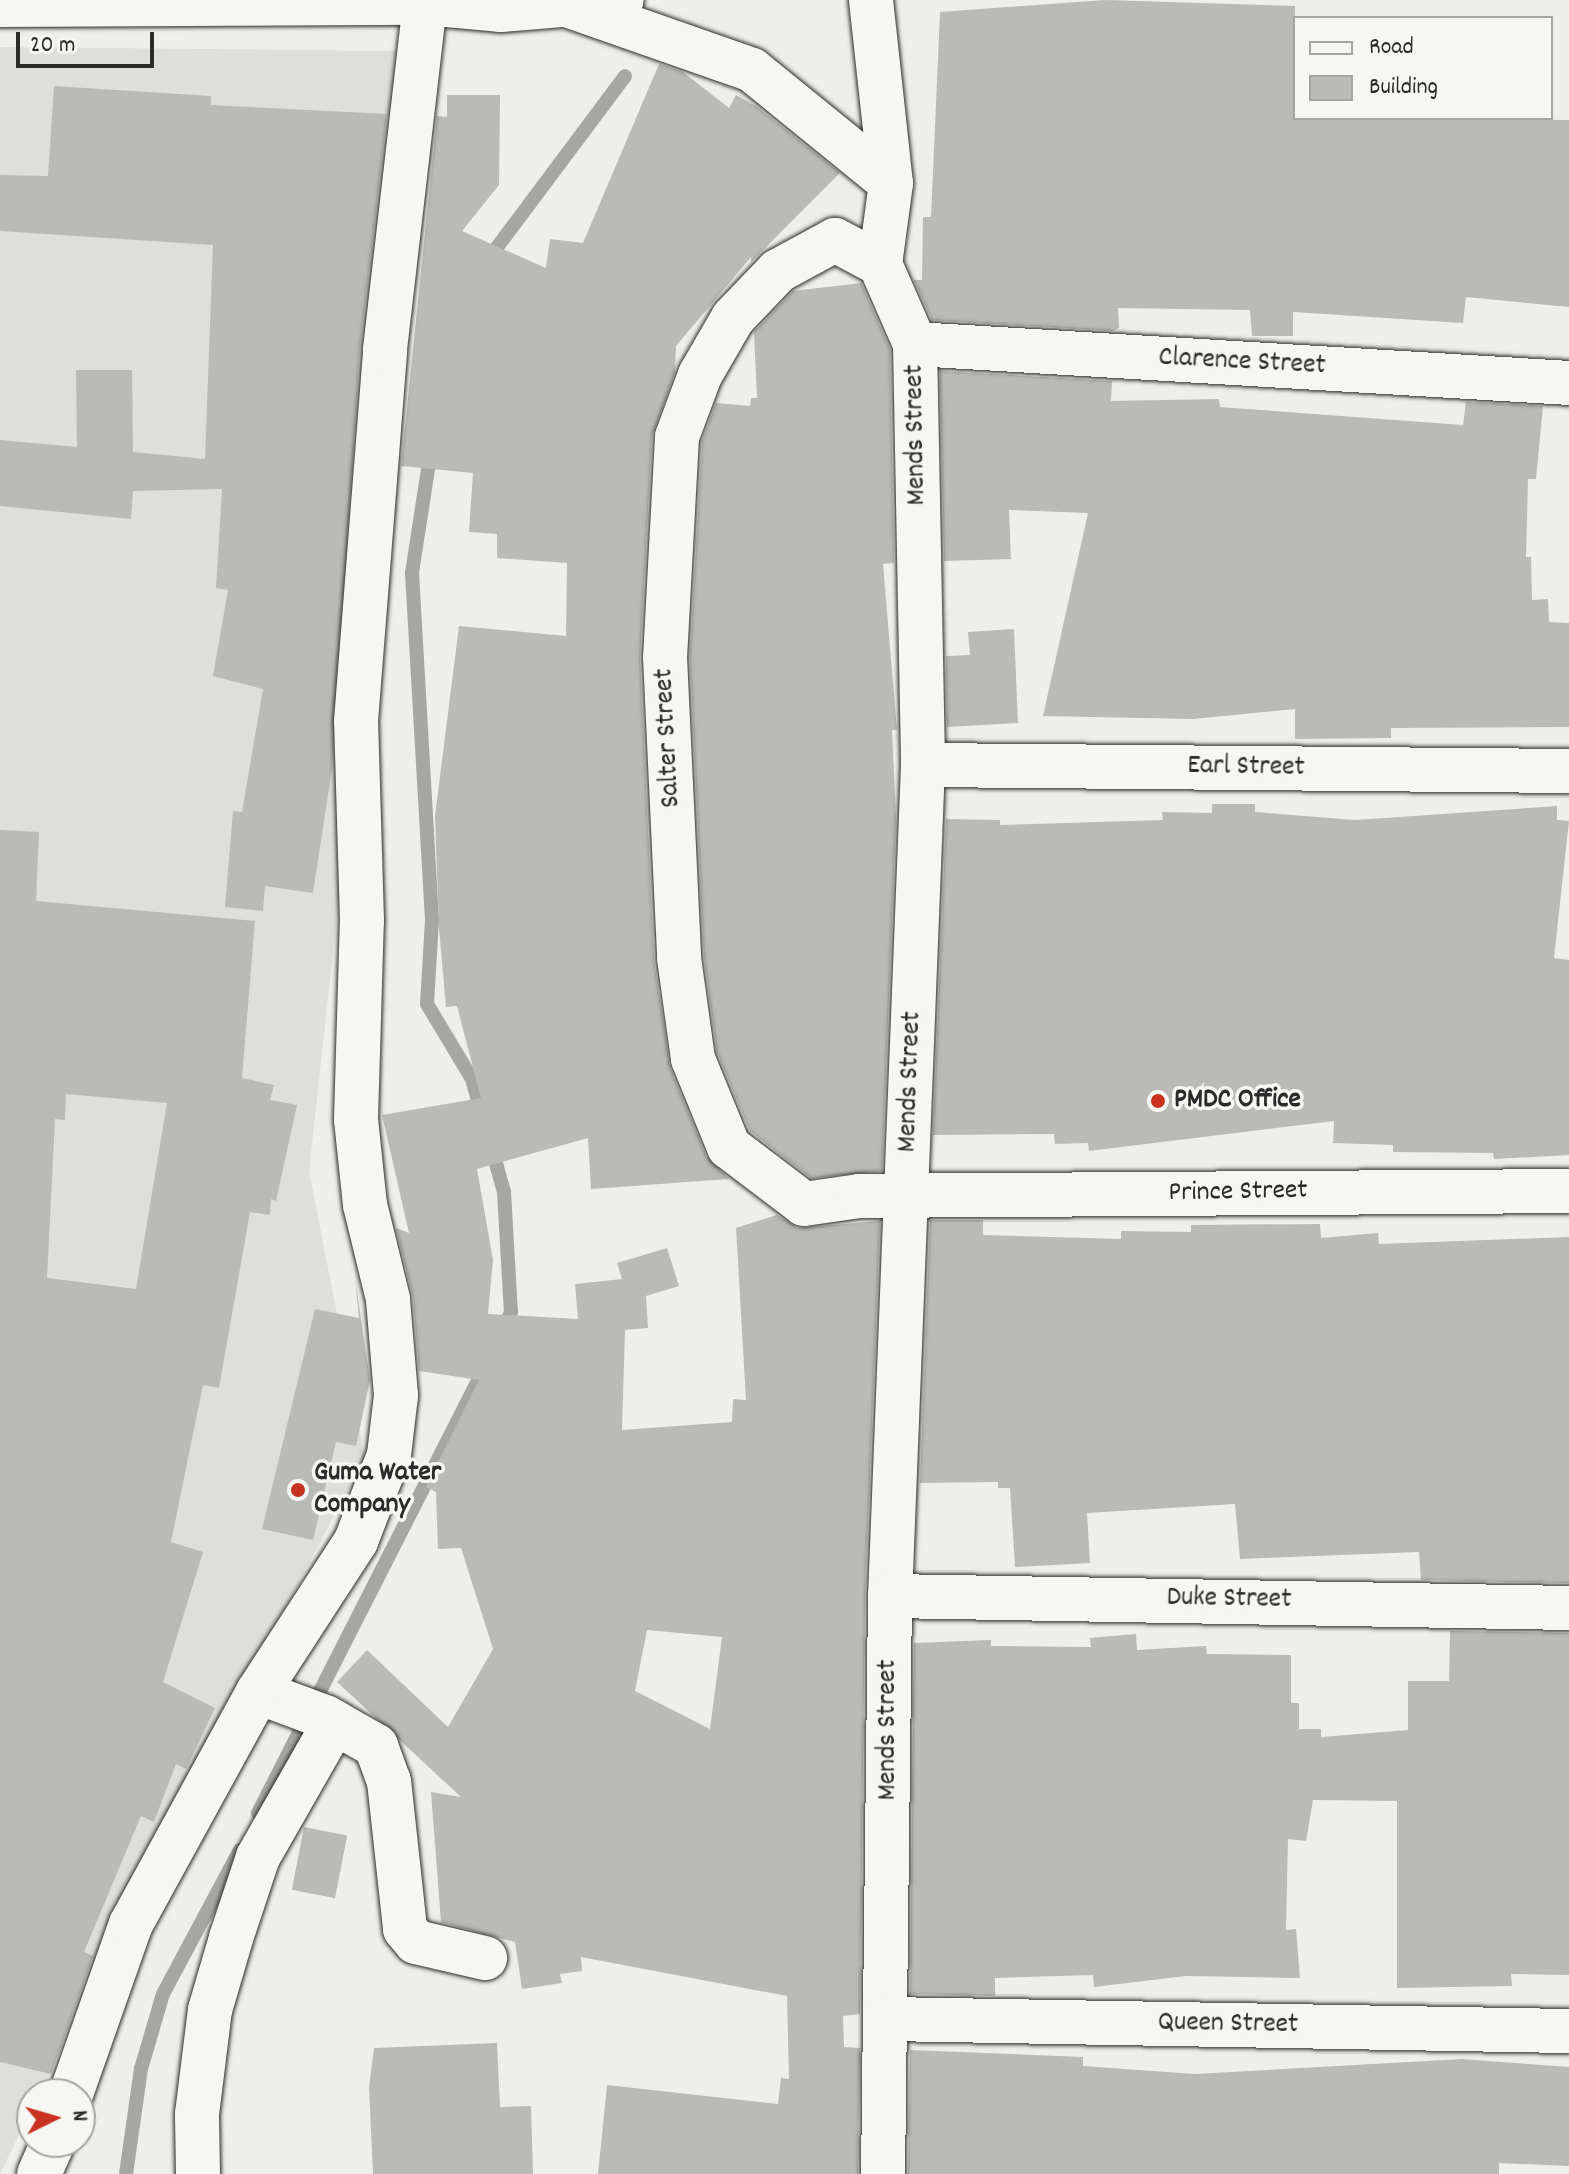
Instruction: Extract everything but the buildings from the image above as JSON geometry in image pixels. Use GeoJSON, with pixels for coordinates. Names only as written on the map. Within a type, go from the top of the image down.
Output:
{"type":"FeatureCollection","features":[{"type":"Feature","properties":{"kind":"street"},"geometry":{"type":"LineString","coordinates":[[0,5],[502,5],[622,0]]}},
{"type":"Feature","properties":{"kind":"street"},"geometry":{"type":"LineString","coordinates":[[871,0],[891,183],[880,264]]}},
{"type":"Feature","properties":{"kind":"street"},"geometry":{"type":"LineString","coordinates":[[558,2],[752,70],[891,183]]}},
{"type":"Feature","properties":{"kind":"street"},"geometry":{"type":"LineString","coordinates":[[77,2078],[131,1924],[258,1692],[356,1541],[389,1455],[396,1395],[388,1299],[365,1205],[356,1119],[362,921],[356,721],[385,349],[425,3]]}},
{"type":"Feature","properties":{"kind":"street","name":"Salter Street"},"geometry":{"type":"LineString","coordinates":[[880,264],[835,240],[778,271],[733,318],[700,375],[677,437],[665,657],[679,958],[693,1059],[729,1147],[804,1204],[906,1197]]}},
{"type":"Feature","properties":{"kind":"street","name":"Mends Street"},"geometry":{"type":"LineString","coordinates":[[880,264],[915,344],[923,765],[890,1596],[883,2174]]}},
{"type":"Feature","properties":{"kind":"street","name":"Clarence Street"},"geometry":{"type":"LineString","coordinates":[[915,344],[1569,383]]}},
{"type":"Feature","properties":{"kind":"street","name":"Earl Street"},"geometry":{"type":"LineString","coordinates":[[923,765],[1569,771]]}},
{"type":"Feature","properties":{"kind":"street","name":"Prince Street"},"geometry":{"type":"LineString","coordinates":[[906,1197],[1569,1191]]}},
{"type":"Feature","properties":{"kind":"street","name":"Duke Street"},"geometry":{"type":"LineString","coordinates":[[890,1596],[1569,1608]]}},
{"type":"Feature","properties":{"kind":"street"},"geometry":{"type":"LineString","coordinates":[[258,1692],[330,1720],[376,1746],[385,1759],[405,1929],[416,1942],[485,1958]]}},
{"type":"Feature","properties":{"kind":"street"},"geometry":{"type":"LineString","coordinates":[[198,2174],[197,2114],[210,2010],[258,1857],[330,1720]]}},
{"type":"Feature","properties":{"kind":"street","name":"Queen Street"},"geometry":{"type":"LineString","coordinates":[[887,2019],[1569,2031]]}},
{"type":"Feature","properties":{"kind":"shaded area"},"geometry":{"type":"Polygon","coordinates":[[[0,47],[396,51],[355,752],[309,1171],[365,1457],[152,1861],[47,2078],[16,2078],[16,2141],[0,2174],[0,47]]]}},
{"type":"Feature","properties":{"kind":"waterway"},"geometry":{"type":"LineString","coordinates":[[486,262],[625,76]]}},
{"type":"Feature","properties":{"kind":"waterway"},"geometry":{"type":"LineString","coordinates":[[431,450],[412,573],[432,920],[427,1004],[472,1079],[483,1117]]}},
{"type":"Feature","properties":{"kind":"waterway"},"geometry":{"type":"LineString","coordinates":[[492,1149],[504,1192],[511,1312],[502,1332]]}},
{"type":"Feature","properties":{"kind":"waterway"},"geometry":{"type":"LineString","coordinates":[[258,1813],[486,1365]]}},
{"type":"Feature","properties":{"kind":"waterway"},"geometry":{"type":"LineString","coordinates":[[126,2174],[141,2069],[163,1994],[240,1850]]}},
{"type":"Feature","properties":{"kind":"place","name":"PMDC Office"},"geometry":{"type":"Point","coordinates":[1158,1101]}},
{"type":"Feature","properties":{"kind":"place","name":"Guma Water Company"},"geometry":{"type":"Point","coordinates":[298,1490]}}]}
